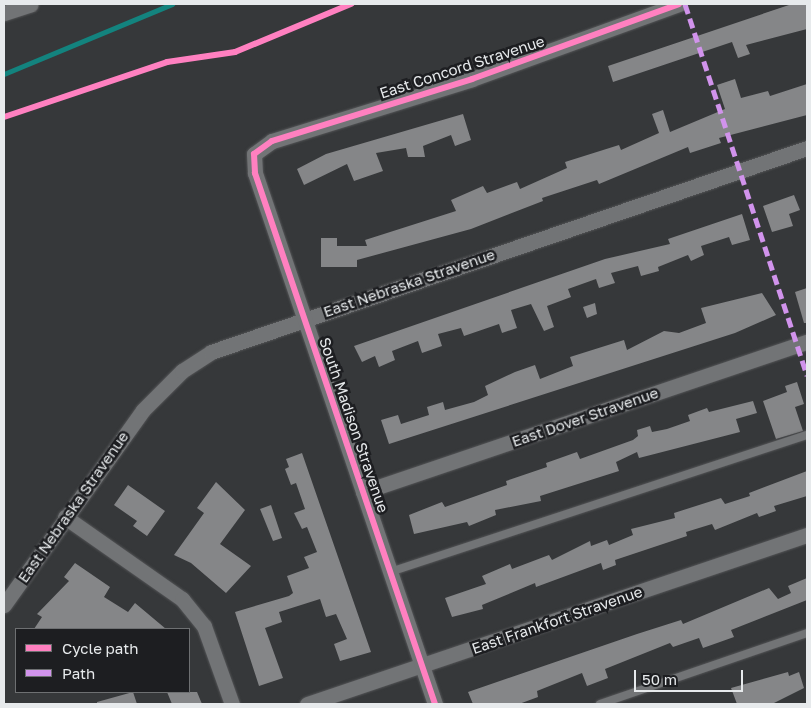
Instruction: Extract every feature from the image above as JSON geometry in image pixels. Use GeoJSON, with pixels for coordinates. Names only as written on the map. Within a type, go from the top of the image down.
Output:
{"type":"FeatureCollection","features":[{"type":"Feature","properties":{"kind":"street"},"geometry":{"type":"LineString","coordinates":[[4,13],[31,4]]}},
{"type":"Feature","properties":{"kind":"street","name":"East Concord Stravenue"},"geometry":{"type":"LineString","coordinates":[[254,154],[272,141],[472,79],[679,4]]}},
{"type":"Feature","properties":{"kind":"street","name":"East Nebraska Stravenue"},"geometry":{"type":"LineString","coordinates":[[4,605],[128,429],[182,371],[230,343],[807,148]]}},
{"type":"Feature","properties":{"kind":"street","name":"South Madison Stravenue"},"geometry":{"type":"LineString","coordinates":[[254,154],[254,173],[364,492],[434,704]]}},
{"type":"Feature","properties":{"kind":"street","name":"East Dover Stravenue"},"geometry":{"type":"LineString","coordinates":[[364,492],[807,342]]}},
{"type":"Feature","properties":{"kind":"street"},"geometry":{"type":"LineString","coordinates":[[65,517],[182,599],[204,626],[232,704]]}},
{"type":"Feature","properties":{"kind":"street","name":"East Frankfort Stravenue"},"geometry":{"type":"LineString","coordinates":[[307,704],[807,535]]}},
{"type":"Feature","properties":{"kind":"lane"},"geometry":{"type":"LineString","coordinates":[[390,572],[807,434]]}},
{"type":"Feature","properties":{"kind":"lane"},"geometry":{"type":"LineString","coordinates":[[600,704],[807,633]]}},
{"type":"Feature","properties":{"kind":"building"},"geometry":{"type":"Polygon","coordinates":[[[792,4],[807,4],[807,29],[746,45],[750,54],[738,58],[732,42],[613,82],[608,66],[792,4]]]}},
{"type":"Feature","properties":{"kind":"building"},"geometry":{"type":"Polygon","coordinates":[[[735,79],[741,98],[768,91],[770,96],[807,84],[807,115],[719,138],[721,143],[690,153],[688,147],[599,184],[597,180],[542,198],[543,201],[471,229],[357,260],[357,267],[321,267],[321,238],[337,238],[337,246],[367,246],[365,240],[456,211],[451,200],[483,186],[487,193],[517,182],[520,189],[567,168],[565,162],[619,145],[621,150],[659,133],[652,114],[663,110],[670,132],[725,109],[717,85],[735,79]]]}},
{"type":"Feature","properties":{"kind":"building"},"geometry":{"type":"Polygon","coordinates":[[[463,114],[471,140],[455,146],[451,135],[423,146],[425,157],[408,157],[406,148],[376,153],[383,171],[354,181],[347,164],[304,185],[297,169],[326,154],[463,114]]]}},
{"type":"Feature","properties":{"kind":"building"},"geometry":{"type":"Polygon","coordinates":[[[794,195],[800,210],[789,214],[793,226],[772,232],[763,206],[794,195]]]}},
{"type":"Feature","properties":{"kind":"building"},"geometry":{"type":"Polygon","coordinates":[[[742,214],[750,240],[732,245],[729,237],[701,246],[704,255],[691,261],[688,255],[658,267],[659,271],[641,276],[638,266],[611,273],[615,283],[599,288],[596,279],[568,289],[571,297],[547,306],[554,327],[544,331],[531,304],[511,310],[517,328],[502,333],[499,324],[464,336],[461,328],[438,334],[442,346],[422,353],[418,341],[392,351],[395,360],[379,367],[375,356],[362,362],[354,346],[605,259],[670,244],[668,239],[742,214]]]}},
{"type":"Feature","properties":{"kind":"building"},"geometry":{"type":"Polygon","coordinates":[[[807,288],[807,323],[804,323],[795,292],[807,288]]]}},
{"type":"Feature","properties":{"kind":"building"},"geometry":{"type":"Polygon","coordinates":[[[762,293],[776,315],[735,333],[389,444],[381,420],[398,415],[401,424],[429,415],[427,407],[443,402],[445,410],[474,402],[488,395],[485,386],[515,372],[535,365],[540,379],[573,366],[570,357],[624,340],[627,350],[664,331],[679,333],[706,323],[701,308],[762,293]]]}},
{"type":"Feature","properties":{"kind":"building"},"geometry":{"type":"Polygon","coordinates":[[[595,303],[597,314],[587,318],[583,307],[595,303]]]}},
{"type":"Feature","properties":{"kind":"building"},"geometry":{"type":"Polygon","coordinates":[[[797,382],[804,404],[795,407],[803,431],[776,439],[763,401],[787,392],[785,386],[797,382]]]}},
{"type":"Feature","properties":{"kind":"building"},"geometry":{"type":"Polygon","coordinates":[[[753,401],[757,413],[736,419],[740,432],[639,458],[637,452],[616,462],[619,471],[540,496],[541,501],[495,510],[496,515],[469,526],[467,522],[414,534],[409,515],[442,502],[445,507],[507,485],[506,481],[547,467],[546,463],[577,452],[580,459],[633,440],[638,436],[637,430],[650,426],[652,432],[667,429],[690,421],[688,415],[707,408],[709,412],[753,401]]]}},
{"type":"Feature","properties":{"kind":"building"},"geometry":{"type":"Polygon","coordinates":[[[302,453],[371,652],[340,661],[334,644],[347,639],[336,614],[326,617],[320,599],[279,612],[282,622],[265,628],[283,678],[259,686],[235,612],[289,596],[293,593],[287,576],[309,568],[304,557],[317,552],[307,527],[302,529],[294,513],[305,509],[296,483],[291,485],[285,469],[289,467],[286,459],[302,453]]]}},
{"type":"Feature","properties":{"kind":"building"},"geometry":{"type":"Polygon","coordinates":[[[807,471],[807,496],[774,506],[776,511],[759,517],[757,513],[715,530],[712,524],[686,532],[687,536],[615,560],[616,565],[603,570],[601,563],[536,587],[535,583],[482,605],[483,609],[452,617],[445,598],[486,584],[482,576],[510,564],[512,569],[549,555],[552,560],[590,541],[591,546],[607,540],[609,545],[633,535],[631,529],[675,518],[674,513],[721,498],[725,504],[750,496],[749,493],[807,471]]]}},
{"type":"Feature","properties":{"kind":"building"},"geometry":{"type":"Polygon","coordinates":[[[216,482],[245,510],[220,544],[251,566],[226,593],[191,563],[174,555],[204,513],[197,508],[216,482]]]}},
{"type":"Feature","properties":{"kind":"building"},"geometry":{"type":"Polygon","coordinates":[[[128,485],[165,511],[147,536],[133,526],[137,521],[114,505],[128,485]]]}},
{"type":"Feature","properties":{"kind":"building"},"geometry":{"type":"Polygon","coordinates":[[[271,505],[282,538],[273,541],[260,509],[271,505]]]}},
{"type":"Feature","properties":{"kind":"building"},"geometry":{"type":"Polygon","coordinates":[[[75,563],[110,587],[104,597],[128,612],[135,603],[165,628],[35,628],[42,617],[37,614],[69,581],[64,577],[75,563]]]}},
{"type":"Feature","properties":{"kind":"building"},"geometry":{"type":"Polygon","coordinates":[[[807,578],[807,600],[731,630],[734,637],[703,648],[699,638],[673,647],[670,643],[605,669],[608,678],[587,686],[582,673],[537,691],[538,697],[519,704],[473,704],[468,692],[681,620],[683,624],[769,588],[778,599],[791,593],[788,586],[807,578]]]}},
{"type":"Feature","properties":{"kind":"building"},"geometry":{"type":"Polygon","coordinates":[[[788,672],[789,676],[799,672],[804,688],[772,704],[737,704],[731,688],[788,672]]]}},
{"type":"Feature","properties":{"kind":"building"},"geometry":{"type":"Polygon","coordinates":[[[197,692],[202,704],[172,704],[167,693],[197,692]]]}},
{"type":"Feature","properties":{"kind":"building"},"geometry":{"type":"Polygon","coordinates":[[[133,693],[137,704],[97,704],[97,702],[133,693]]]}},
{"type":"Feature","properties":{"kind":"waterway"},"geometry":{"type":"LineString","coordinates":[[4,74],[172,4]]}},
{"type":"Feature","properties":{"kind":"marked path"},"geometry":{"type":"LineString","coordinates":[[685,4],[807,376]]}},
{"type":"Feature","properties":{"kind":"cycle path"},"geometry":{"type":"LineString","coordinates":[[4,117],[167,62],[235,52],[351,4]]}},
{"type":"Feature","properties":{"kind":"cycle path"},"geometry":{"type":"LineString","coordinates":[[435,704],[255,173],[254,154],[272,141],[472,79],[679,4]]}}]}
